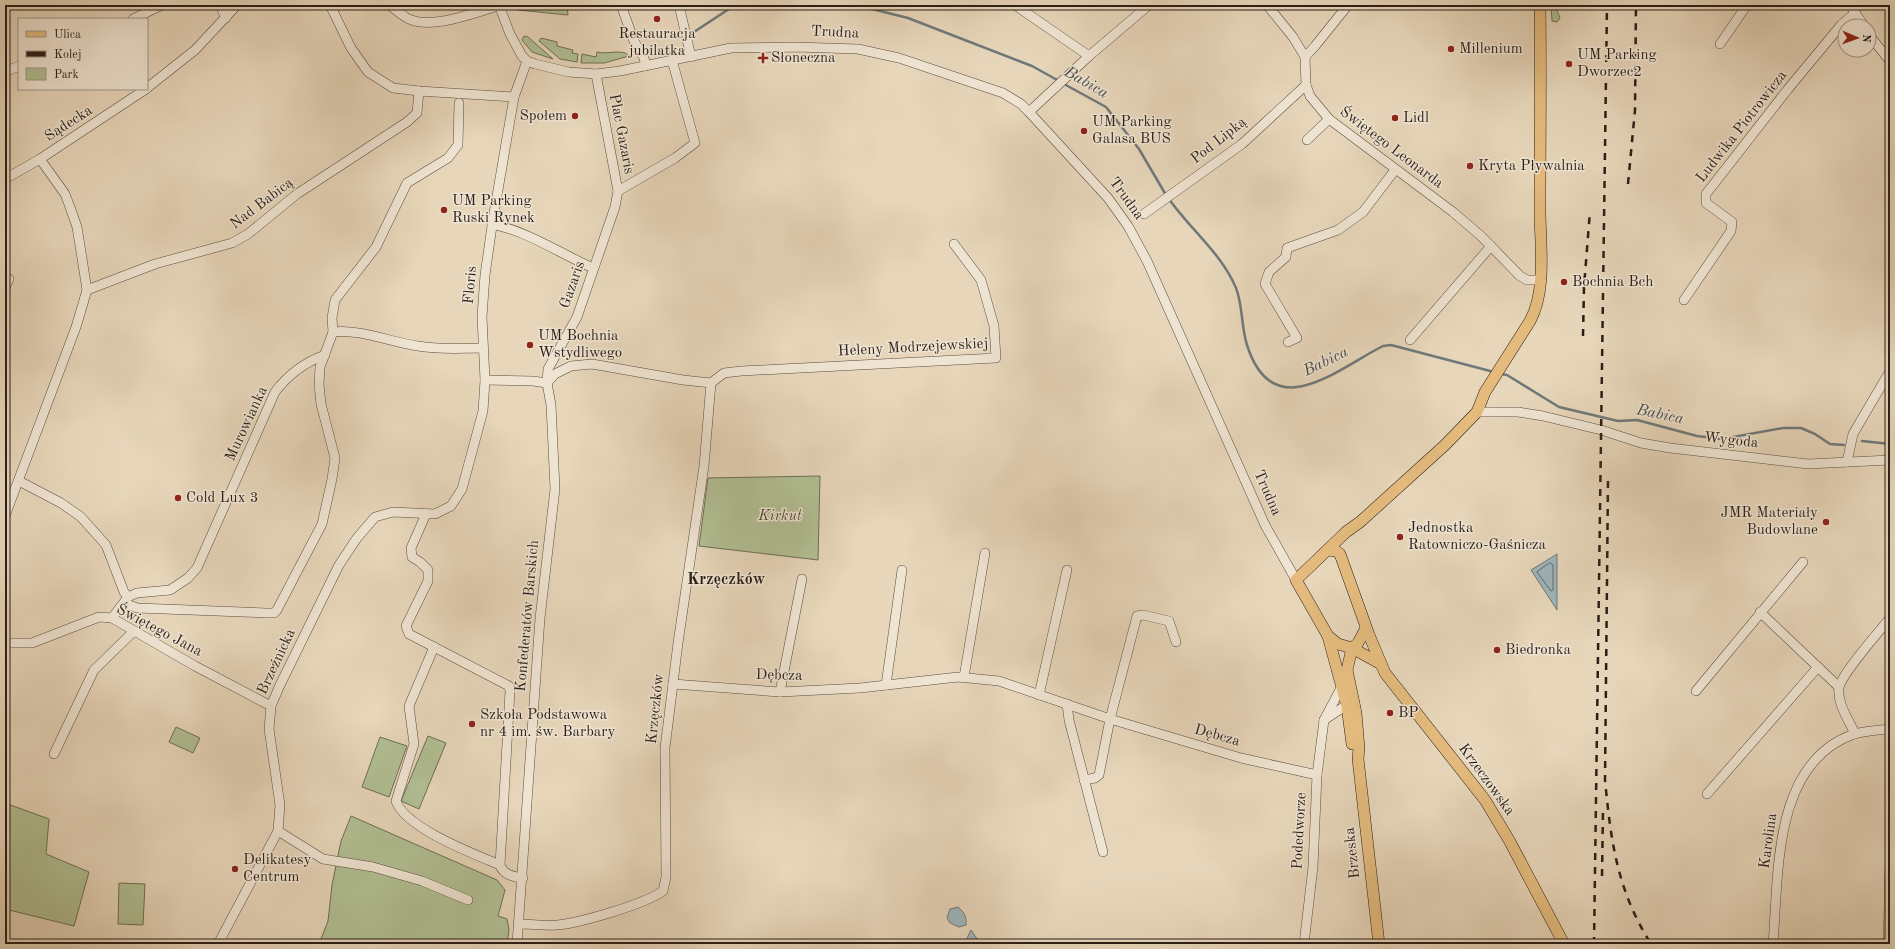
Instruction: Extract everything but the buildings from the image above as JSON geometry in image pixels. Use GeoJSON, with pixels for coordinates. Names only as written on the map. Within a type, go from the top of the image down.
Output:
{"type":"FeatureCollection","features":[{"type":"Feature","properties":{"kind":"main road"},"geometry":{"type":"LineString","coordinates":[[1296,580],[1346,532],[1360,522],[1445,445],[1477,412],[1485,392],[1534,315],[1538,303],[1540,280],[1540,5]]}},
{"type":"Feature","properties":{"kind":"main road"},"geometry":{"type":"LineString","coordinates":[[1328,550],[1336,551],[1340,554],[1343,543],[1360,522]]}},
{"type":"Feature","properties":{"kind":"main road","name":"Krzeczowska"},"geometry":{"type":"LineString","coordinates":[[1340,554],[1366,628],[1385,673],[1486,800],[1564,944]]}},
{"type":"Feature","properties":{"kind":"main road","name":"Trudna"},"geometry":{"type":"LineString","coordinates":[[1296,580],[1328,636]]}},
{"type":"Feature","properties":{"kind":"main road"},"geometry":{"type":"LineString","coordinates":[[1352,648],[1358,643],[1366,628]]}},
{"type":"Feature","properties":{"kind":"main road","name":"Krzeczowska"},"geometry":{"type":"LineString","coordinates":[[1328,636],[1338,644],[1352,648],[1381,664]]}},
{"type":"Feature","properties":{"kind":"main road","name":"Brzeska"},"geometry":{"type":"LineString","coordinates":[[1328,636],[1342,686],[1350,702]]}},
{"type":"Feature","properties":{"kind":"main road","name":"Brzeska"},"geometry":{"type":"LineString","coordinates":[[1352,648],[1347,670],[1350,702],[1359,748],[1358,759],[1379,944]]}},
{"type":"Feature","properties":{"kind":"street"},"geometry":{"type":"LineString","coordinates":[[135,18],[162,5]]}},
{"type":"Feature","properties":{"kind":"street"},"geometry":{"type":"LineString","coordinates":[[220,5],[226,18]]}},
{"type":"Feature","properties":{"kind":"street","name":"Sądecka"},"geometry":{"type":"LineString","coordinates":[[148,86],[195,50],[237,5]]}},
{"type":"Feature","properties":{"kind":"street"},"geometry":{"type":"LineString","coordinates":[[330,5],[351,48],[368,72],[393,88],[514,97]]}},
{"type":"Feature","properties":{"kind":"street"},"geometry":{"type":"LineString","coordinates":[[389,5],[408,19],[418,22],[443,21],[499,5],[516,47],[527,61]]}},
{"type":"Feature","properties":{"kind":"street"},"geometry":{"type":"LineString","coordinates":[[621,5],[634,41],[644,58],[646,66]]}},
{"type":"Feature","properties":{"kind":"street"},"geometry":{"type":"LineString","coordinates":[[679,5],[691,57]]}},
{"type":"Feature","properties":{"kind":"street"},"geometry":{"type":"LineString","coordinates":[[1015,5],[1089,56]]}},
{"type":"Feature","properties":{"kind":"street"},"geometry":{"type":"LineString","coordinates":[[1029,112],[1089,56],[1149,5]]}},
{"type":"Feature","properties":{"kind":"street","name":"Świętego Leonarda"},"geometry":{"type":"LineString","coordinates":[[1267,5],[1293,36],[1304,57],[1306,85],[1315,104],[1329,119],[1453,212],[1520,276],[1527,280],[1540,280]]}},
{"type":"Feature","properties":{"kind":"street"},"geometry":{"type":"LineString","coordinates":[[1304,57],[1315,46],[1348,5]]}},
{"type":"Feature","properties":{"kind":"street"},"geometry":{"type":"LineString","coordinates":[[1720,44],[1747,5]]}},
{"type":"Feature","properties":{"kind":"street"},"geometry":{"type":"LineString","coordinates":[[1853,9],[1859,18]]}},
{"type":"Feature","properties":{"kind":"street","name":"Ludwika Piotrowicza"},"geometry":{"type":"LineString","coordinates":[[1684,300],[1731,231],[1732,222],[1706,203],[1706,194],[1853,9]]}},
{"type":"Feature","properties":{"kind":"street"},"geometry":{"type":"LineString","coordinates":[[1877,45],[1890,61]]}},
{"type":"Feature","properties":{"kind":"street","name":"Trudna"},"geometry":{"type":"LineString","coordinates":[[527,61],[569,72],[596,74],[646,66],[731,48],[858,48],[880,52],[978,84],[1012,98],[1029,112],[1103,192],[1128,226],[1147,262],[1265,525],[1296,580]]}},
{"type":"Feature","properties":{"kind":"street","name":"Plac Gazaris"},"geometry":{"type":"LineString","coordinates":[[596,74],[618,191],[665,164],[695,143],[672,60]]}},
{"type":"Feature","properties":{"kind":"street","name":"Floris"},"geometry":{"type":"LineString","coordinates":[[447,509],[458,497],[468,470],[481,422],[485,380],[482,317],[485,275],[492,224],[514,97],[527,61]]}},
{"type":"Feature","properties":{"kind":"street"},"geometry":{"type":"LineString","coordinates":[[5,72],[18,66]]}},
{"type":"Feature","properties":{"kind":"street","name":"Pod Lipką"},"geometry":{"type":"LineString","coordinates":[[1144,214],[1242,144],[1306,85]]}},
{"type":"Feature","properties":{"kind":"street","name":"Sądecka"},"geometry":{"type":"LineString","coordinates":[[5,179],[40,159],[143,90]]}},
{"type":"Feature","properties":{"kind":"street","name":"Nad Babicą"},"geometry":{"type":"LineString","coordinates":[[87,290],[155,264],[232,243],[248,234],[297,194],[407,122],[417,113],[419,91]]}},
{"type":"Feature","properties":{"kind":"street"},"geometry":{"type":"LineString","coordinates":[[19,481],[61,503],[81,517],[106,545],[126,600],[137,608],[274,613],[277,610],[322,524],[332,479],[334,458],[321,404],[319,384],[320,367],[333,332],[332,318],[335,300],[376,247],[407,183],[448,158],[458,144],[459,102]]}},
{"type":"Feature","properties":{"kind":"street"},"geometry":{"type":"LineString","coordinates":[[1307,140],[1329,119]]}},
{"type":"Feature","properties":{"kind":"street"},"geometry":{"type":"LineString","coordinates":[[5,516],[76,327],[87,290],[77,227],[70,207],[65,194],[40,159]]}},
{"type":"Feature","properties":{"kind":"street"},"geometry":{"type":"LineString","coordinates":[[1288,342],[1296,338],[1265,284],[1269,272],[1286,257],[1287,248],[1338,230],[1363,212],[1395,170]]}},
{"type":"Feature","properties":{"kind":"street","name":"Gazaris"},"geometry":{"type":"LineString","coordinates":[[546,384],[548,369],[577,317],[615,207],[618,191]]}},
{"type":"Feature","properties":{"kind":"street"},"geometry":{"type":"LineString","coordinates":[[492,224],[510,228],[533,238],[593,268]]}},
{"type":"Feature","properties":{"kind":"street","name":"Heleny Modrzejewskiej"},"geometry":{"type":"LineString","coordinates":[[711,383],[724,374],[741,371],[996,358],[994,326],[981,280],[954,244]]}},
{"type":"Feature","properties":{"kind":"street"},"geometry":{"type":"LineString","coordinates":[[1410,340],[1433,311],[1490,246]]}},
{"type":"Feature","properties":{"kind":"street"},"geometry":{"type":"LineString","coordinates":[[5,288],[9,279]]}},
{"type":"Feature","properties":{"kind":"street"},"geometry":{"type":"LineString","coordinates":[[333,332],[354,332],[417,346],[483,348]]}},
{"type":"Feature","properties":{"kind":"street","name":"Murowianka"},"geometry":{"type":"LineString","coordinates":[[126,600],[137,594],[170,590],[188,578],[197,568],[276,392],[284,380],[316,358],[325,355]]}},
{"type":"Feature","properties":{"kind":"street"},"geometry":{"type":"LineString","coordinates":[[485,380],[533,381],[546,384],[555,374],[571,366],[592,364],[683,380],[711,383]]}},
{"type":"Feature","properties":{"kind":"street"},"geometry":{"type":"LineString","coordinates":[[1847,462],[1852,434],[1890,371]]}},
{"type":"Feature","properties":{"kind":"street","name":"Krzęczków"},"geometry":{"type":"LineString","coordinates":[[520,924],[558,925],[599,916],[654,897],[662,891],[666,877],[665,748],[704,466],[711,383]]}},
{"type":"Feature","properties":{"kind":"street","name":"Konfederatów Barskich"},"geometry":{"type":"LineString","coordinates":[[517,944],[520,924],[540,618],[555,489],[551,405],[546,384]]}},
{"type":"Feature","properties":{"kind":"street","name":"Wygoda"},"geometry":{"type":"LineString","coordinates":[[1477,412],[1518,412],[1543,416],[1601,430],[1640,443],[1808,464],[1890,460]]}},
{"type":"Feature","properties":{"kind":"street","name":"Brzeźnicka"},"geometry":{"type":"LineString","coordinates":[[218,944],[278,831],[280,805],[269,730],[271,706],[339,565],[375,517],[383,513],[393,512],[435,514],[447,509]]}},
{"type":"Feature","properties":{"kind":"street"},"geometry":{"type":"LineString","coordinates":[[426,514],[411,548],[412,557],[428,570],[428,581],[406,626],[409,634],[508,686],[510,691],[500,864],[502,869],[509,875],[523,878]]}},
{"type":"Feature","properties":{"kind":"street"},"geometry":{"type":"LineString","coordinates":[[964,677],[985,553]]}},
{"type":"Feature","properties":{"kind":"street"},"geometry":{"type":"LineString","coordinates":[[1696,692],[1760,612],[1803,562]]}},
{"type":"Feature","properties":{"kind":"street"},"geometry":{"type":"LineString","coordinates":[[886,685],[902,570]]}},
{"type":"Feature","properties":{"kind":"street"},"geometry":{"type":"LineString","coordinates":[[1039,694],[1068,570]]}},
{"type":"Feature","properties":{"kind":"street"},"geometry":{"type":"LineString","coordinates":[[780,692],[802,579]]}},
{"type":"Feature","properties":{"kind":"street"},"geometry":{"type":"LineString","coordinates":[[112,618],[126,600]]}},
{"type":"Feature","properties":{"kind":"street"},"geometry":{"type":"LineString","coordinates":[[1760,612],[1839,687],[1842,705],[1855,734]]}},
{"type":"Feature","properties":{"kind":"street"},"geometry":{"type":"LineString","coordinates":[[1084,780],[1095,778],[1099,774],[1110,719],[1137,616],[1143,614],[1169,621],[1176,642]]}},
{"type":"Feature","properties":{"kind":"street","name":"Świętego Jana"},"geometry":{"type":"LineString","coordinates":[[5,644],[32,643],[99,617],[112,618],[133,632],[271,706]]}},
{"type":"Feature","properties":{"kind":"street"},"geometry":{"type":"LineString","coordinates":[[1839,687],[1846,674],[1890,618]]}},
{"type":"Feature","properties":{"kind":"street"},"geometry":{"type":"LineString","coordinates":[[54,754],[94,670],[133,632]]}},
{"type":"Feature","properties":{"kind":"street"},"geometry":{"type":"LineString","coordinates":[[434,647],[409,706],[414,744],[396,801],[398,808],[424,831],[500,864]]}},
{"type":"Feature","properties":{"kind":"street"},"geometry":{"type":"LineString","coordinates":[[1707,794],[1818,667]]}},
{"type":"Feature","properties":{"kind":"street","name":"Dębcza"},"geometry":{"type":"LineString","coordinates":[[673,684],[780,692],[886,685],[964,677],[999,681],[1110,719],[1241,758],[1317,775]]}},
{"type":"Feature","properties":{"kind":"street","name":"Podedworze"},"geometry":{"type":"LineString","coordinates":[[1304,944],[1312,867],[1317,775],[1324,720],[1342,686]]}},
{"type":"Feature","properties":{"kind":"street"},"geometry":{"type":"LineString","coordinates":[[1324,720],[1350,702]]}},
{"type":"Feature","properties":{"kind":"street"},"geometry":{"type":"LineString","coordinates":[[1067,704],[1069,720],[1103,852]]}},
{"type":"Feature","properties":{"kind":"street","name":"Karolina"},"geometry":{"type":"LineString","coordinates":[[1773,944],[1782,831],[1789,803],[1818,756],[1841,740],[1855,734],[1890,729]]}},
{"type":"Feature","properties":{"kind":"street"},"geometry":{"type":"LineString","coordinates":[[278,831],[323,859],[373,867],[422,881],[468,900]]}},
{"type":"Feature","properties":{"kind":"street"},"geometry":{"type":"LineString","coordinates":[[1889,941],[1890,865]]}},
{"type":"Feature","properties":{"kind":"green space"},"geometry":{"type":"Polygon","coordinates":[[[530,5],[567,5],[568,15],[518,10],[530,5]]]}},
{"type":"Feature","properties":{"kind":"green space"},"geometry":{"type":"Polygon","coordinates":[[[1551,5],[1555,5],[1560,18],[1557,22],[1552,21],[1551,5]]]}},
{"type":"Feature","properties":{"kind":"green space"},"geometry":{"type":"Polygon","coordinates":[[[524,36],[528,37],[553,59],[532,52],[522,40],[524,36]]]}},
{"type":"Feature","properties":{"kind":"green space"},"geometry":{"type":"Polygon","coordinates":[[[541,38],[557,42],[557,46],[573,50],[572,53],[578,54],[577,62],[560,59],[539,41],[541,38]]]}},
{"type":"Feature","properties":{"kind":"green space"},"geometry":{"type":"Polygon","coordinates":[[[597,52],[623,52],[629,56],[604,63],[581,63],[582,54],[596,57],[597,52]]]}},
{"type":"Feature","properties":{"kind":"green space","name":"Kirkut"},"geometry":{"type":"Polygon","coordinates":[[[820,476],[818,560],[699,546],[708,478],[820,476]]]}},
{"type":"Feature","properties":{"kind":"green space"},"geometry":{"type":"Polygon","coordinates":[[[176,727],[200,738],[193,753],[169,742],[176,727]]]}},
{"type":"Feature","properties":{"kind":"green space"},"geometry":{"type":"Polygon","coordinates":[[[428,736],[446,743],[419,809],[401,801],[428,736]]]}},
{"type":"Feature","properties":{"kind":"green space"},"geometry":{"type":"Polygon","coordinates":[[[380,737],[407,746],[389,797],[362,787],[380,737]]]}},
{"type":"Feature","properties":{"kind":"green space"},"geometry":{"type":"Polygon","coordinates":[[[5,803],[49,819],[46,854],[89,872],[74,926],[5,909],[5,803]]]}},
{"type":"Feature","properties":{"kind":"green space"},"geometry":{"type":"Polygon","coordinates":[[[351,816],[497,880],[505,890],[498,916],[507,919],[509,930],[507,944],[319,944],[328,921],[332,885],[341,841],[351,816]]]}},
{"type":"Feature","properties":{"kind":"green space"},"geometry":{"type":"Polygon","coordinates":[[[119,883],[145,884],[143,925],[118,924],[119,883]]]}},
{"type":"Feature","properties":{"kind":"water"},"geometry":{"type":"Polygon","coordinates":[[[1557,554],[1557,610],[1531,570],[1557,554]]]}},
{"type":"Feature","properties":{"kind":"water"},"geometry":{"type":"Polygon","coordinates":[[[958,907],[965,915],[966,920],[966,925],[959,927],[950,923],[947,918],[950,909],[958,907]]]}},
{"type":"Feature","properties":{"kind":"water"},"geometry":{"type":"Polygon","coordinates":[[[971,930],[980,944],[969,943],[967,938],[971,930]]]}},
{"type":"Feature","properties":{"kind":"waterway","name":"Babica"},"geometry":{"type":"LineString","coordinates":[[694,32],[735,5]]}},
{"type":"Feature","properties":{"kind":"waterway","name":"Babica"},"geometry":{"type":"LineString","coordinates":[[856,5],[908,18],[1032,66],[1059,81]]}},
{"type":"Feature","properties":{"kind":"waterway","name":"Babica"},"geometry":{"type":"LineString","coordinates":[[1064,84],[1106,107],[1139,149],[1166,195]]}},
{"type":"Feature","properties":{"kind":"waterway","name":"Babica"},"geometry":{"type":"LineString","coordinates":[[1169,199],[1223,264],[1230,276],[1238,295],[1247,345],[1258,370],[1273,383],[1289,387],[1308,385],[1327,377],[1383,346],[1391,345],[1494,372]]}},
{"type":"Feature","properties":{"kind":"waterway","name":"Babica"},"geometry":{"type":"LineString","coordinates":[[1501,374],[1507,375],[1559,407],[1618,421],[1637,420],[1697,436],[1722,439],[1783,428],[1801,428],[1815,434],[1830,444],[1844,445]]}},
{"type":"Feature","properties":{"kind":"waterway","name":"Babica"},"geometry":{"type":"LineString","coordinates":[[1862,441],[1890,444]]}},
{"type":"Feature","properties":{"kind":"railway"},"geometry":{"type":"LineString","coordinates":[[1594,944],[1607,5]]}},
{"type":"Feature","properties":{"kind":"railway"},"geometry":{"type":"LineString","coordinates":[[1628,184],[1635,110],[1636,5]]}},
{"type":"Feature","properties":{"kind":"railway"},"geometry":{"type":"LineString","coordinates":[[1583,336],[1584,287],[1590,211]]}},
{"type":"Feature","properties":{"kind":"railway"},"geometry":{"type":"LineString","coordinates":[[1608,481],[1605,780],[1613,845],[1623,885],[1630,904],[1651,944]]}},
{"type":"Feature","properties":{"kind":"railway"},"geometry":{"type":"LineString","coordinates":[[1602,876],[1603,810]]}},
{"type":"Feature","properties":{"kind":"place","name":"Restauracja jubilatka"},"geometry":{"type":"Point","coordinates":[657,19]}},
{"type":"Feature","properties":{"kind":"place","name":"Millenium"},"geometry":{"type":"Point","coordinates":[1451,49]}},
{"type":"Feature","properties":{"kind":"place","name":"Słoneczna"},"geometry":{"type":"Point","coordinates":[763,58]}},
{"type":"Feature","properties":{"kind":"place","name":"UM Parking Dworzec2"},"geometry":{"type":"Point","coordinates":[1569,64]}},
{"type":"Feature","properties":{"kind":"place","name":"Społem"},"geometry":{"type":"Point","coordinates":[575,116]}},
{"type":"Feature","properties":{"kind":"place","name":"Lidl"},"geometry":{"type":"Point","coordinates":[1395,118]}},
{"type":"Feature","properties":{"kind":"place","name":"UM Parking Galasa BUS"},"geometry":{"type":"Point","coordinates":[1084,131]}},
{"type":"Feature","properties":{"kind":"place","name":"Kryta Pływalnia"},"geometry":{"type":"Point","coordinates":[1470,166]}},
{"type":"Feature","properties":{"kind":"place","name":"UM Parking Ruski Rynek"},"geometry":{"type":"Point","coordinates":[444,210]}},
{"type":"Feature","properties":{"kind":"place","name":"Bochnia Bch"},"geometry":{"type":"Point","coordinates":[1564,282]}},
{"type":"Feature","properties":{"kind":"place","name":"UM Bochnia Wstydliwego"},"geometry":{"type":"Point","coordinates":[530,345]}},
{"type":"Feature","properties":{"kind":"place","name":"Cold Lux 3"},"geometry":{"type":"Point","coordinates":[178,498]}},
{"type":"Feature","properties":{"kind":"place","name":"JMR Materiały Budowlane"},"geometry":{"type":"Point","coordinates":[1826,522]}},
{"type":"Feature","properties":{"kind":"place","name":"Jednostka Ratowniczo-Gaśnicza"},"geometry":{"type":"Point","coordinates":[1400,537]}},
{"type":"Feature","properties":{"kind":"place","name":"Biedronka"},"geometry":{"type":"Point","coordinates":[1497,650]}},
{"type":"Feature","properties":{"kind":"place","name":"BP"},"geometry":{"type":"Point","coordinates":[1390,713]}},
{"type":"Feature","properties":{"kind":"place","name":"Szkoła Podstawowa nr 4 im. św. Barbary"},"geometry":{"type":"Point","coordinates":[472,724]}},
{"type":"Feature","properties":{"kind":"place","name":"Delikatesy Centrum"},"geometry":{"type":"Point","coordinates":[235,869]}},
{"type":"Feature","properties":{"kind":"district","name":"Krzęczków"},"geometry":{"type":"Point","coordinates":[726,580]}}]}
